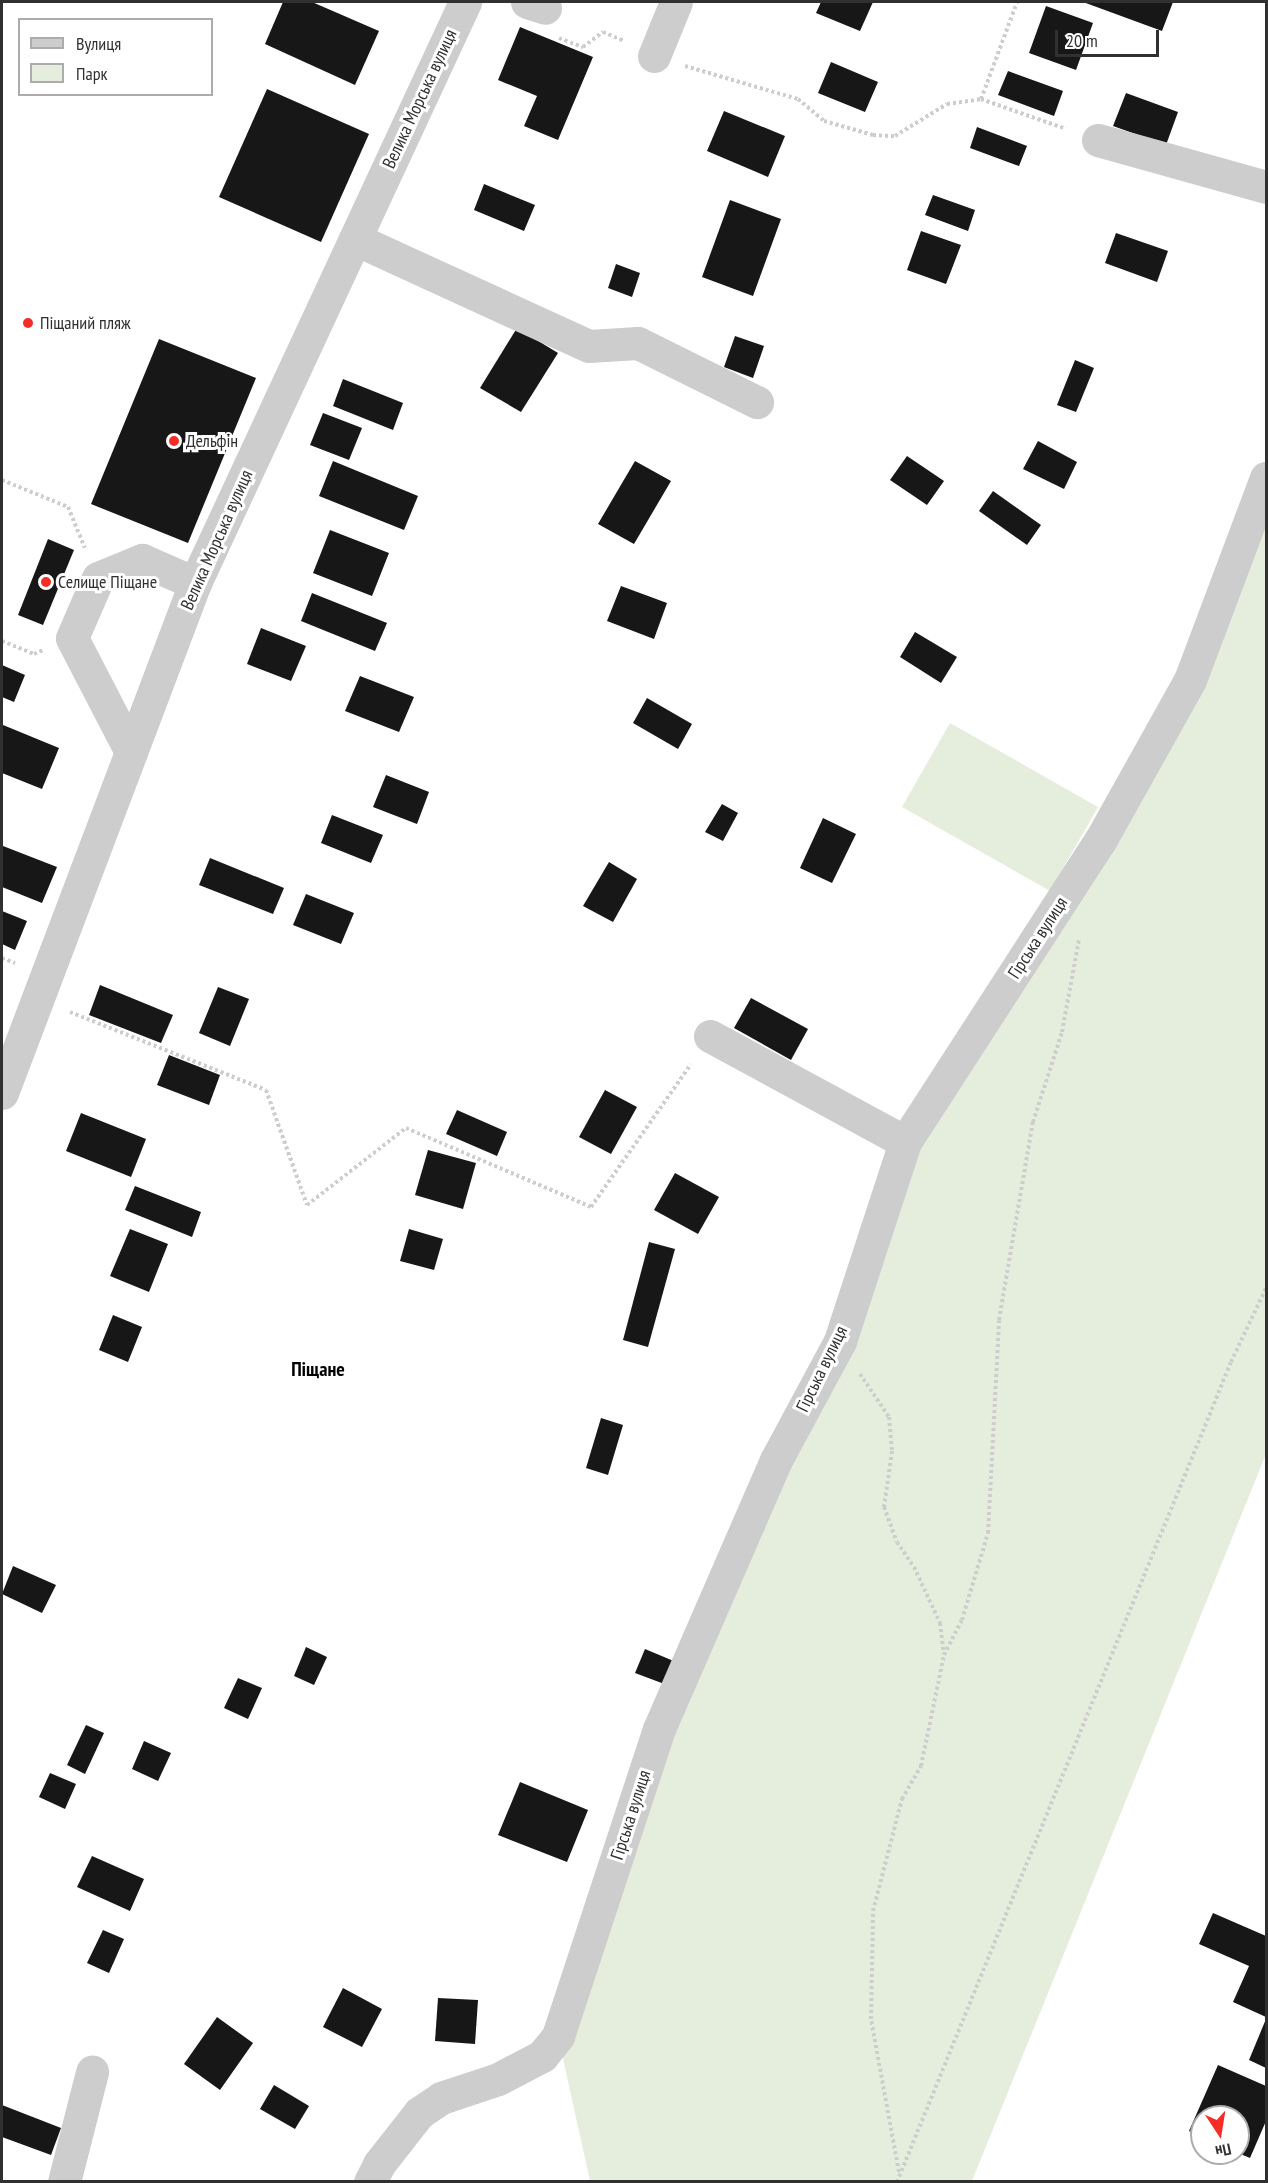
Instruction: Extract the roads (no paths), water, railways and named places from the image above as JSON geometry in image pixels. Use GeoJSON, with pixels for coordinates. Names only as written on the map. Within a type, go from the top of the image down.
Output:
{"type":"FeatureCollection","features":[{"type":"Feature","properties":{"kind":"street","name":"Велика Морська вулиця"},"geometry":{"type":"LineString","coordinates":[[2,1092],[195,584],[465,2]]}},
{"type":"Feature","properties":{"kind":"street"},"geometry":{"type":"LineString","coordinates":[[654,56],[676,2]]}},
{"type":"Feature","properties":{"kind":"street"},"geometry":{"type":"LineString","coordinates":[[1098,140],[1266,187]]}},
{"type":"Feature","properties":{"kind":"street"},"geometry":{"type":"LineString","coordinates":[[355,239],[589,346],[638,343],[758,402]]}},
{"type":"Feature","properties":{"kind":"street","name":"Гірська вулиця"},"geometry":{"type":"LineString","coordinates":[[370,2181],[379,2163],[419,2113],[441,2098],[498,2079],[542,2056],[558,2036],[659,1728],[776,1460],[840,1341],[905,1142],[1100,841],[1190,680],[1266,478]]}},
{"type":"Feature","properties":{"kind":"street"},"geometry":{"type":"LineString","coordinates":[[131,752],[72,638],[98,578],[142,560],[195,584]]}},
{"type":"Feature","properties":{"kind":"street"},"geometry":{"type":"LineString","coordinates":[[710,1036],[905,1142]]}},
{"type":"Feature","properties":{"kind":"street"},"geometry":{"type":"LineString","coordinates":[[64,2181],[92,2072]]}},
{"type":"Feature","properties":{"kind":"place","name":"Піщаний пляж"},"geometry":{"type":"Point","coordinates":[28,323]}},
{"type":"Feature","properties":{"kind":"place","name":"Дельфін"},"geometry":{"type":"Point","coordinates":[174,441]}},
{"type":"Feature","properties":{"kind":"place","name":"Селище Піщане"},"geometry":{"type":"Point","coordinates":[46,582]}},
{"type":"Feature","properties":{"kind":"district","name":"Піщане"},"geometry":{"type":"Point","coordinates":[318,1369]}}]}
